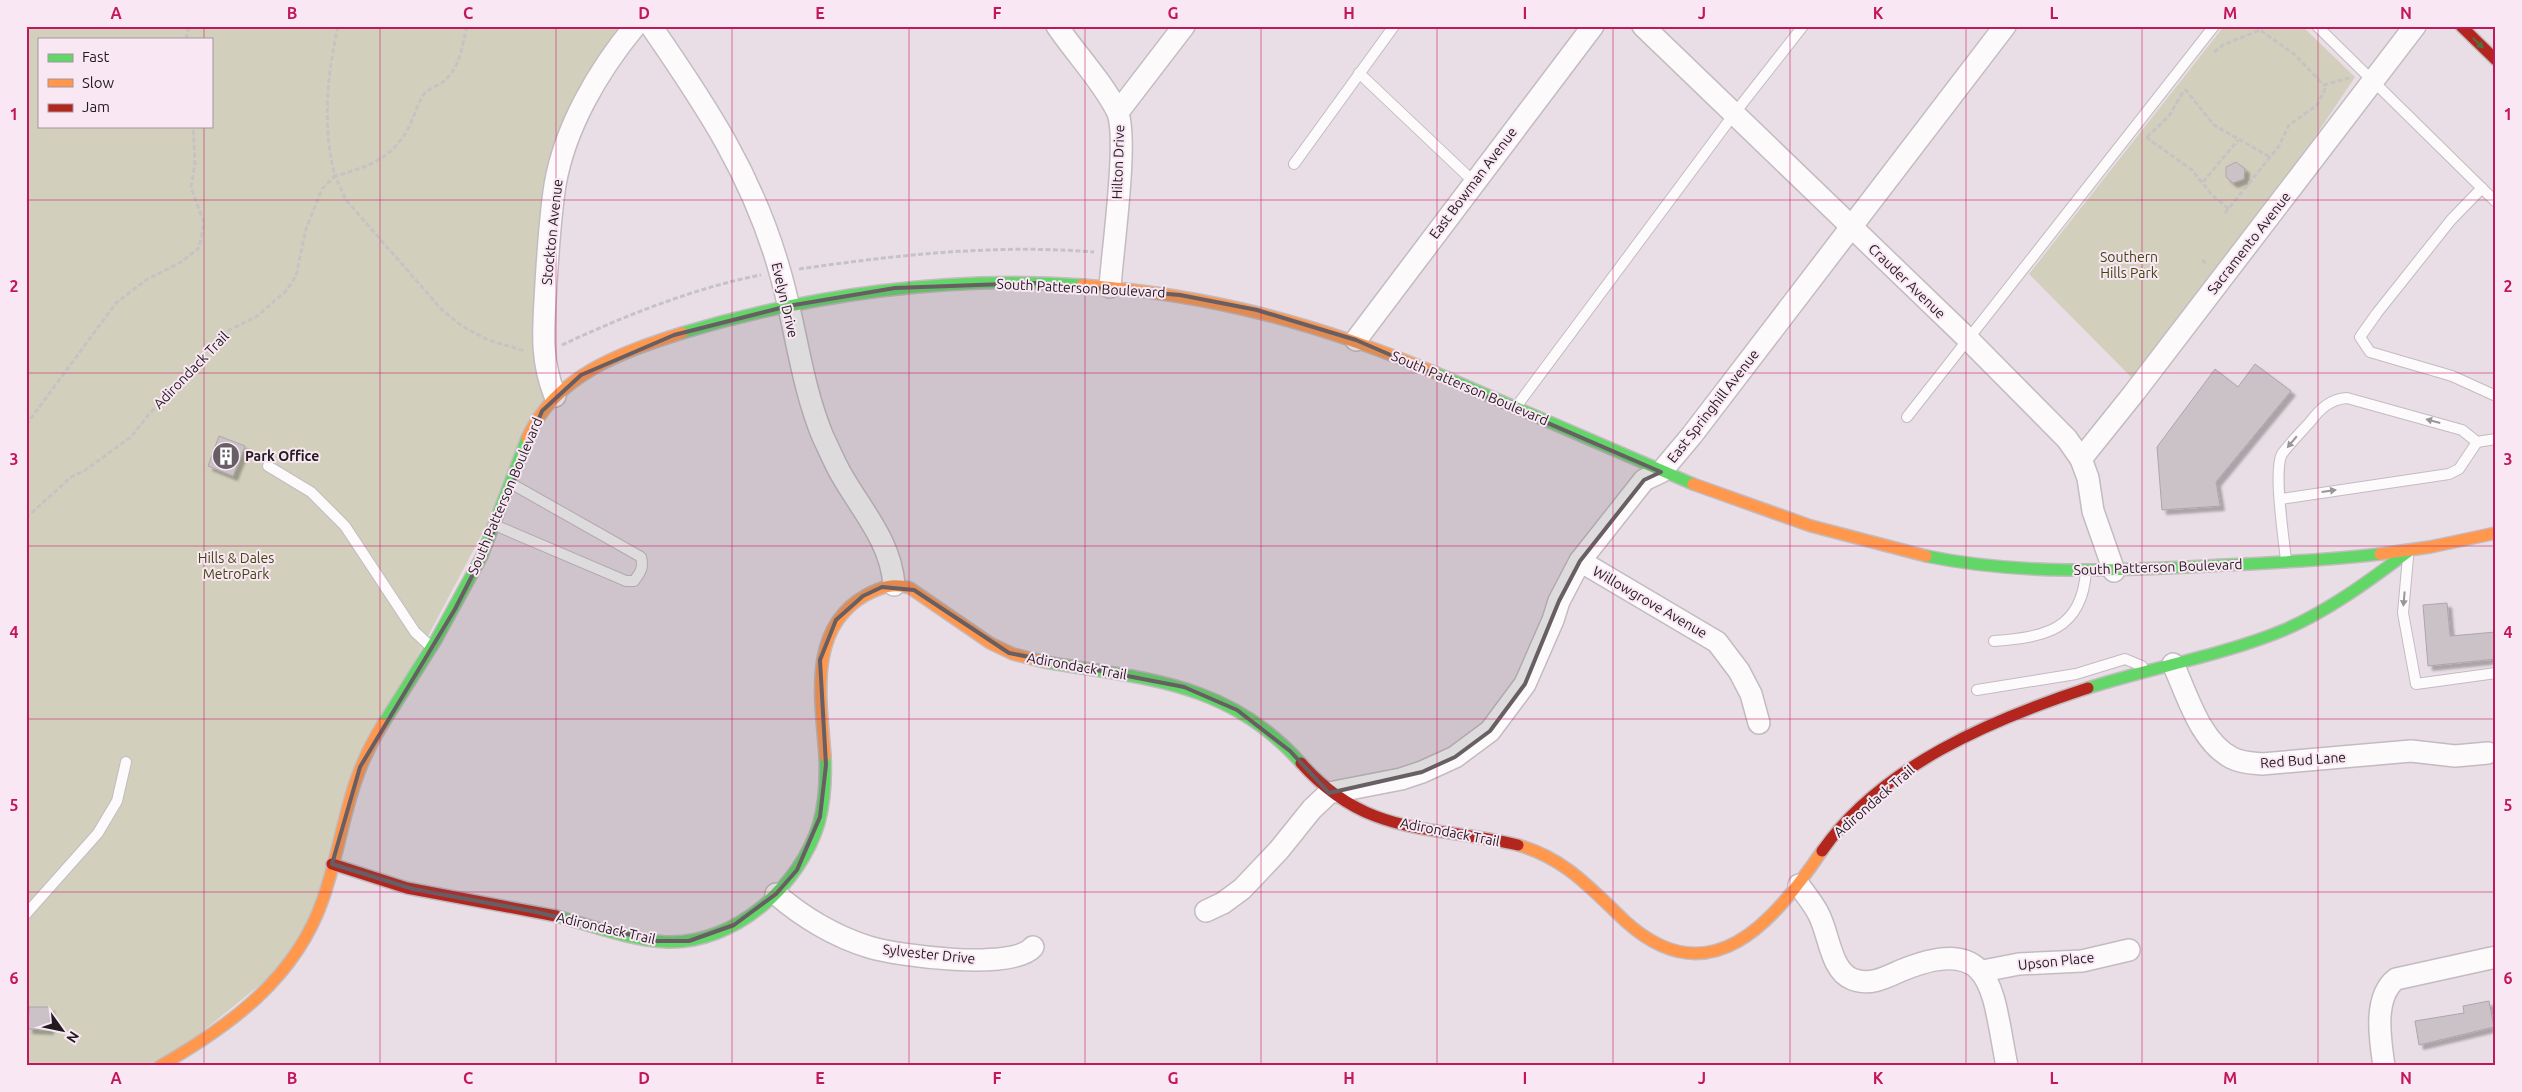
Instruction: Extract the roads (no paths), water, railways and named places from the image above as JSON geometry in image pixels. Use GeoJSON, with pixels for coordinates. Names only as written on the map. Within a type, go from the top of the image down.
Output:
{"type":"FeatureCollection","features":[{"type":"Feature","properties":{"kind":"street","name":"Stockton Avenue"},"geometry":{"type":"LineString","coordinates":[[555,396],[546,373],[544,353],[549,252],[556,184],[563,153],[587,97],[608,62],[635,26]]}},
{"type":"Feature","properties":{"kind":"street","name":"Evelyn Drive"},"geometry":{"type":"LineString","coordinates":[[650,26],[714,118],[738,161],[767,233],[788,306],[800,366],[822,435],[841,474],[878,532],[893,565],[894,585]]}},
{"type":"Feature","properties":{"kind":"street","name":"Hilton Drive"},"geometry":{"type":"LineString","coordinates":[[1057,26],[1118,112],[1121,154],[1110,287]]}},
{"type":"Feature","properties":{"kind":"street"},"geometry":{"type":"LineString","coordinates":[[1118,112],[1184,26]]}},
{"type":"Feature","properties":{"kind":"street","name":"East Bowman Avenue"},"geometry":{"type":"LineString","coordinates":[[1356,340],[1593,26]]}},
{"type":"Feature","properties":{"kind":"street","name":"Crauder Avenue"},"geometry":{"type":"LineString","coordinates":[[1643,26],[1968,339],[2066,439],[2081,459],[2088,478],[2093,511],[2114,571]]}},
{"type":"Feature","properties":{"kind":"street","name":"East Springhill Avenue"},"geometry":{"type":"LineString","coordinates":[[1329,793],[1401,779],[1422,772],[1455,757],[1490,731],[1525,684],[1553,620],[1559,601],[1580,561],[1644,480],[1661,472],[2005,26]]}},
{"type":"Feature","properties":{"kind":"street","name":"Sacramento Avenue"},"geometry":{"type":"LineString","coordinates":[[2081,459],[2140,385],[2366,76],[2415,26]]}},
{"type":"Feature","properties":{"kind":"street"},"geometry":{"type":"LineString","coordinates":[[2460,26],[2496,60]]}},
{"type":"Feature","properties":{"kind":"street","name":"South Patterson Boulevard"},"geometry":{"type":"LineString","coordinates":[[160,1066],[218,1032],[276,982],[298,954],[313,925],[332,864],[348,800],[360,767],[373,740],[454,609],[488,545],[525,445],[542,411],[555,396],[581,376],[633,350],[674,335],[788,306],[895,288],[958,283],[1036,283],[1110,287],[1180,294],[1257,310],[1356,340],[1661,472],[1833,533],[1897,550],[1960,562],[2086,571],[2114,571],[2286,562],[2409,551],[2496,533]]}},
{"type":"Feature","properties":{"kind":"street","name":"Adirondack Trail"},"geometry":{"type":"LineString","coordinates":[[332,864],[413,889],[536,912],[656,941],[688,941],[705,937],[734,925],[776,894],[797,870],[813,839],[820,817],[826,765],[820,684],[820,660],[825,641],[836,620],[844,611],[863,596],[882,587],[894,585],[914,590],[959,624],[1009,653],[1039,661],[1124,673],[1184,687],[1211,697],[1237,710],[1265,728],[1290,750],[1329,793],[1357,809],[1420,829],[1505,842],[1551,856],[1582,878],[1621,919],[1639,933],[1667,948],[1686,954],[1706,954],[1742,940],[1757,929],[1799,885],[1821,850],[1842,826],[1920,762],[1945,747],[1990,726],[2057,700],[2146,670],[2263,638],[2293,626],[2338,602],[2409,551]]}},
{"type":"Feature","properties":{"kind":"street","name":"Willowgrove Avenue"},"geometry":{"type":"LineString","coordinates":[[1580,561],[1716,642],[1739,671],[1751,694],[1759,723]]}},
{"type":"Feature","properties":{"kind":"street","name":"Red Bud Lane"},"geometry":{"type":"LineString","coordinates":[[2173,664],[2200,724],[2214,743],[2231,757],[2244,762],[2262,764],[2411,751],[2455,756],[2488,753]]}},
{"type":"Feature","properties":{"kind":"street"},"geometry":{"type":"LineString","coordinates":[[1206,911],[1223,903],[1242,889],[1279,850],[1312,809],[1329,793]]}},
{"type":"Feature","properties":{"kind":"street"},"geometry":{"type":"LineString","coordinates":[[1799,885],[1818,912],[1842,971],[1852,979],[1866,982],[1881,979],[1935,960],[1954,958],[1970,962],[1983,972],[1994,1002],[2007,1066]]}},
{"type":"Feature","properties":{"kind":"street","name":"Sylvester Drive"},"geometry":{"type":"LineString","coordinates":[[776,894],[811,919],[841,936],[869,947],[900,953],[969,960],[1012,959],[1033,947]]}},
{"type":"Feature","properties":{"kind":"street","name":"Upson Place"},"geometry":{"type":"LineString","coordinates":[[1983,972],[2019,964],[2082,961],[2129,950]]}},
{"type":"Feature","properties":{"kind":"street"},"geometry":{"type":"LineString","coordinates":[[2384,1066],[2380,1033],[2383,996],[2388,986],[2396,979],[2496,957]]}},
{"type":"Feature","properties":{"kind":"lane"},"geometry":{"type":"LineString","coordinates":[[1294,164],[1394,26]]}},
{"type":"Feature","properties":{"kind":"lane"},"geometry":{"type":"LineString","coordinates":[[1515,408],[1734,114],[1803,26]]}},
{"type":"Feature","properties":{"kind":"lane"},"geometry":{"type":"LineString","coordinates":[[1908,417],[2214,26]]}},
{"type":"Feature","properties":{"kind":"lane"},"geometry":{"type":"LineString","coordinates":[[2317,26],[2496,202]]}},
{"type":"Feature","properties":{"kind":"lane"},"geometry":{"type":"LineString","coordinates":[[1359,74],[1474,182]]}},
{"type":"Feature","properties":{"kind":"lane"},"geometry":{"type":"LineString","coordinates":[[2482,188],[2451,220],[2377,312],[2360,337],[2370,352],[2452,376],[2496,396]]}},
{"type":"Feature","properties":{"kind":"lane"},"geometry":{"type":"LineString","coordinates":[[2286,562],[2281,498],[2277,479],[2282,455],[2321,408],[2337,399],[2347,398],[2462,430],[2477,442],[2496,439]]}},
{"type":"Feature","properties":{"kind":"lane"},"geometry":{"type":"LineString","coordinates":[[2281,498],[2449,474],[2459,470],[2477,442]]}},
{"type":"Feature","properties":{"kind":"lane"},"geometry":{"type":"LineString","coordinates":[[268,466],[311,492],[345,526],[415,632],[432,647]]}},
{"type":"Feature","properties":{"kind":"lane"},"geometry":{"type":"LineString","coordinates":[[495,525],[626,581],[634,581],[640,573],[643,565],[641,557],[511,484]]}},
{"type":"Feature","properties":{"kind":"lane"},"geometry":{"type":"LineString","coordinates":[[2409,551],[2403,613],[2416,684],[2496,673]]}},
{"type":"Feature","properties":{"kind":"lane"},"geometry":{"type":"LineString","coordinates":[[1994,641],[2034,637],[2057,628],[2072,614],[2082,595],[2086,571]]}},
{"type":"Feature","properties":{"kind":"lane"},"geometry":{"type":"LineString","coordinates":[[1977,690],[2076,674],[2125,660],[2136,662],[2146,670]]}},
{"type":"Feature","properties":{"kind":"lane"},"geometry":{"type":"LineString","coordinates":[[26,914],[98,833],[117,801],[126,762]]}},
{"type":"Feature","properties":{"kind":"place","name":"Park Office"},"geometry":{"type":"Point","coordinates":[226,456]}},
{"type":"Feature","properties":{"kind":"park label","name":"Southern Hills Park"},"geometry":{"type":"Point","coordinates":[2129,266]}},
{"type":"Feature","properties":{"kind":"park label","name":"Hills & Dales MetroPark"},"geometry":{"type":"Point","coordinates":[236,566]}}]}
